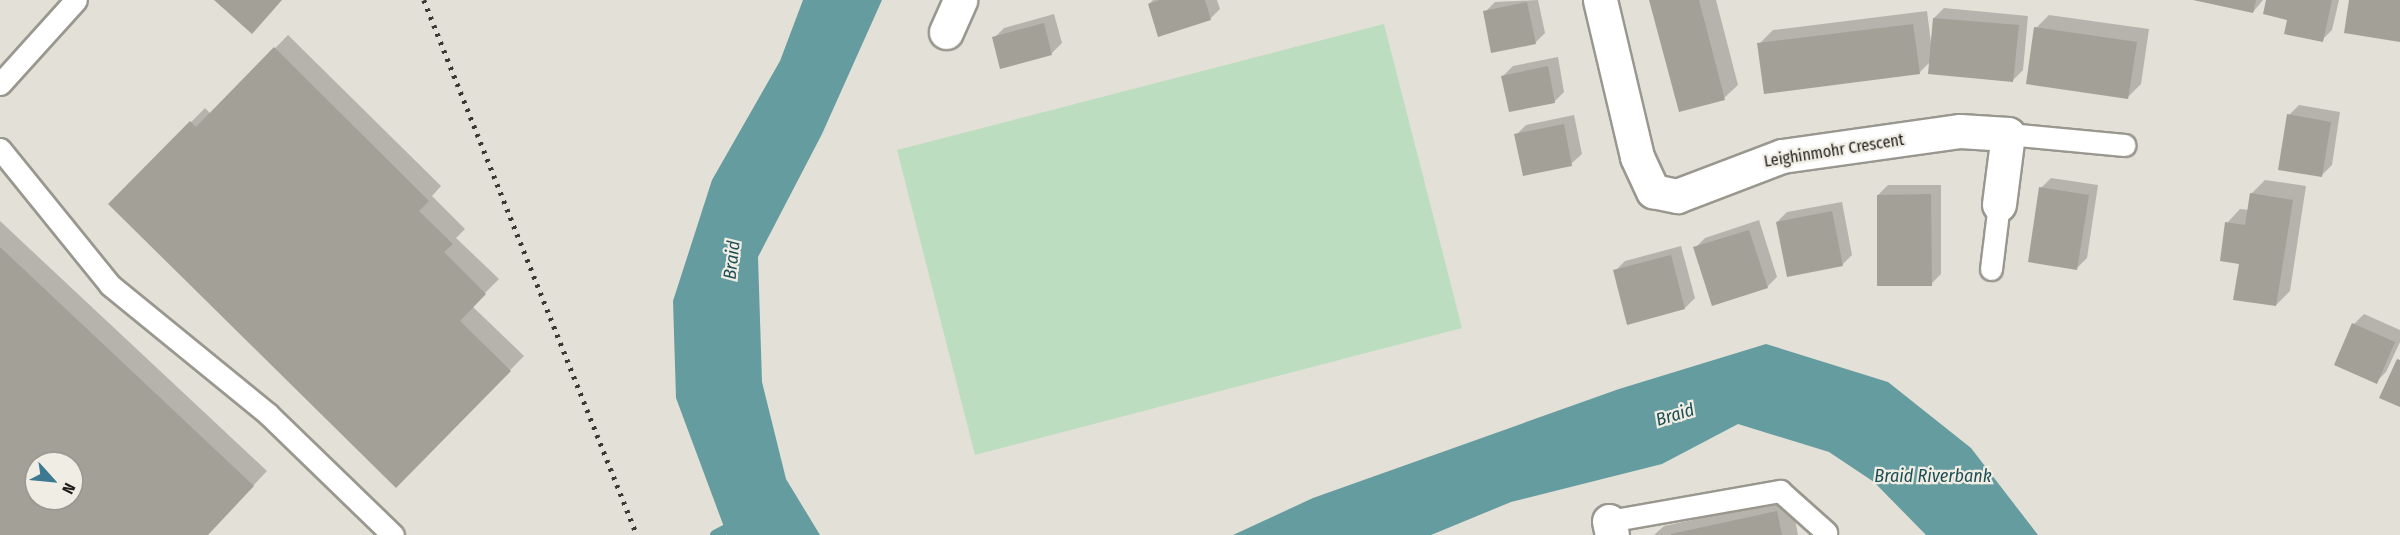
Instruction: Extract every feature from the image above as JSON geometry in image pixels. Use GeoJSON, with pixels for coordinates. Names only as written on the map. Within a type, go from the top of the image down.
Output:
{"type":"FeatureCollection","features":[{"type":"Feature","properties":{"kind":"street"},"geometry":{"type":"LineString","coordinates":[[946,32],[960,0]]}},
{"type":"Feature","properties":{"kind":"street","name":"Leighinmohr Crescent"},"geometry":{"type":"LineString","coordinates":[[1600,0],[1642,172],[1653,191],[1665,196],[1699,190],[1753,165],[1782,156],[1960,131],[2008,134]]}},
{"type":"Feature","properties":{"kind":"street"},"geometry":{"type":"LineString","coordinates":[[1999,204],[2008,134]]}},
{"type":"Feature","properties":{"kind":"lane"},"geometry":{"type":"LineString","coordinates":[[0,84],[76,0]]}},
{"type":"Feature","properties":{"kind":"lane"},"geometry":{"type":"LineString","coordinates":[[2008,134],[2124,145]]}},
{"type":"Feature","properties":{"kind":"lane"},"geometry":{"type":"LineString","coordinates":[[0,149],[110,285],[268,414],[393,535]]}},
{"type":"Feature","properties":{"kind":"lane"},"geometry":{"type":"LineString","coordinates":[[1990,269],[1999,204]]}},
{"type":"Feature","properties":{"kind":"lane"},"geometry":{"type":"LineString","coordinates":[[1610,528],[1780,491],[1826,532]]}},
{"type":"Feature","properties":{"kind":"green space"},"geometry":{"type":"Polygon","coordinates":[[[1384,24],[1462,328],[975,455],[897,150],[1384,24]]]}},
{"type":"Feature","properties":{"kind":"water","name":"Braid"},"geometry":{"type":"Polygon","coordinates":[[[803,0],[882,0],[822,134],[758,257],[762,382],[786,479],[820,535],[727,535],[676,398],[673,301],[712,180],[780,61],[803,0]]]}},
{"type":"Feature","properties":{"kind":"water","name":"Braid Riverbank"},"geometry":{"type":"Polygon","coordinates":[[[1766,344],[1888,382],[1971,448],[2038,535],[1926,535],[1874,482],[1829,452],[1738,424],[1662,464],[1511,502],[1431,535],[1233,535],[1313,498],[1619,389],[1766,344]]]}},
{"type":"Feature","properties":{"kind":"building"},"geometry":{"type":"Polygon","coordinates":[[[214,0],[282,0],[252,34],[214,0]]]}},
{"type":"Feature","properties":{"kind":"building"},"geometry":{"type":"Polygon","coordinates":[[[1160,0],[1205,0],[1211,20],[1158,37],[1148,4],[1160,0]]]}},
{"type":"Feature","properties":{"kind":"building"},"geometry":{"type":"Polygon","coordinates":[[[1649,0],[1699,0],[1725,100],[1679,112],[1649,0]]]}},
{"type":"Feature","properties":{"kind":"building"},"geometry":{"type":"Polygon","coordinates":[[[2193,0],[2256,0],[2253,13],[2193,0]]]}},
{"type":"Feature","properties":{"kind":"building"},"geometry":{"type":"Polygon","coordinates":[[[2266,0],[2332,0],[2323,42],[2284,34],[2287,20],[2263,14],[2266,0]]]}},
{"type":"Feature","properties":{"kind":"building"},"geometry":{"type":"Polygon","coordinates":[[[2349,0],[2400,0],[2400,42],[2344,33],[2349,0]]]}},
{"type":"Feature","properties":{"kind":"building"},"geometry":{"type":"Polygon","coordinates":[[[1527,2],[1536,44],[1491,53],[1483,11],[1527,2]]]}},
{"type":"Feature","properties":{"kind":"building"},"geometry":{"type":"Polygon","coordinates":[[[1933,18],[2019,25],[2013,82],[1928,74],[1933,18]]]}},
{"type":"Feature","properties":{"kind":"building"},"geometry":{"type":"Polygon","coordinates":[[[1044,23],[1052,55],[1000,69],[992,37],[1044,23]]]}},
{"type":"Feature","properties":{"kind":"building"},"geometry":{"type":"Polygon","coordinates":[[[1913,24],[1920,74],[1764,94],[1757,43],[1913,24]]]}},
{"type":"Feature","properties":{"kind":"building"},"geometry":{"type":"Polygon","coordinates":[[[2034,27],[2137,42],[2128,99],[2026,84],[2034,27]]]}},
{"type":"Feature","properties":{"kind":"building"},"geometry":{"type":"Polygon","coordinates":[[[274,47],[429,201],[419,211],[453,244],[444,252],[486,294],[460,321],[511,371],[396,488],[108,204],[190,121],[196,127],[274,47]]]}},
{"type":"Feature","properties":{"kind":"building"},"geometry":{"type":"Polygon","coordinates":[[[1548,66],[1555,103],[1509,112],[1501,76],[1548,66]]]}},
{"type":"Feature","properties":{"kind":"building"},"geometry":{"type":"Polygon","coordinates":[[[2287,114],[2331,122],[2322,177],[2278,170],[2287,114]]]}},
{"type":"Feature","properties":{"kind":"building"},"geometry":{"type":"Polygon","coordinates":[[[1564,124],[1572,166],[1523,176],[1514,134],[1564,124]]]}},
{"type":"Feature","properties":{"kind":"building"},"geometry":{"type":"Polygon","coordinates":[[[2039,187],[2089,195],[2077,270],[2028,262],[2039,187]]]}},
{"type":"Feature","properties":{"kind":"building"},"geometry":{"type":"Polygon","coordinates":[[[2250,193],[2293,200],[2276,306],[2233,300],[2239,264],[2220,261],[2225,222],[2245,225],[2250,193]]]}},
{"type":"Feature","properties":{"kind":"building"},"geometry":{"type":"Polygon","coordinates":[[[1931,194],[1932,286],[1877,286],[1877,195],[1931,194]]]}},
{"type":"Feature","properties":{"kind":"building"},"geometry":{"type":"Polygon","coordinates":[[[1832,211],[1843,266],[1787,277],[1776,222],[1832,211]]]}},
{"type":"Feature","properties":{"kind":"building"},"geometry":{"type":"Polygon","coordinates":[[[1749,230],[1768,288],[1712,306],[1693,247],[1749,230]]]}},
{"type":"Feature","properties":{"kind":"building"},"geometry":{"type":"Polygon","coordinates":[[[0,247],[254,486],[208,535],[0,535],[0,247]]]}},
{"type":"Feature","properties":{"kind":"building"},"geometry":{"type":"Polygon","coordinates":[[[1671,255],[1685,309],[1627,325],[1613,270],[1671,255]]]}},
{"type":"Feature","properties":{"kind":"building"},"geometry":{"type":"Polygon","coordinates":[[[2352,323],[2395,342],[2377,384],[2334,365],[2352,323]]]}},
{"type":"Feature","properties":{"kind":"building"},"geometry":{"type":"Polygon","coordinates":[[[2397,359],[2400,360],[2400,407],[2379,398],[2397,359]]]}},
{"type":"Feature","properties":{"kind":"building"},"geometry":{"type":"Polygon","coordinates":[[[1777,511],[1782,535],[1671,535],[1671,534],[1777,511]]]}},
{"type":"Feature","properties":{"kind":"waterway"},"geometry":{"type":"LineString","coordinates":[[715,535],[736,524]]}},
{"type":"Feature","properties":{"kind":"railway"},"geometry":{"type":"LineString","coordinates":[[424,0],[637,535]]}}]}
